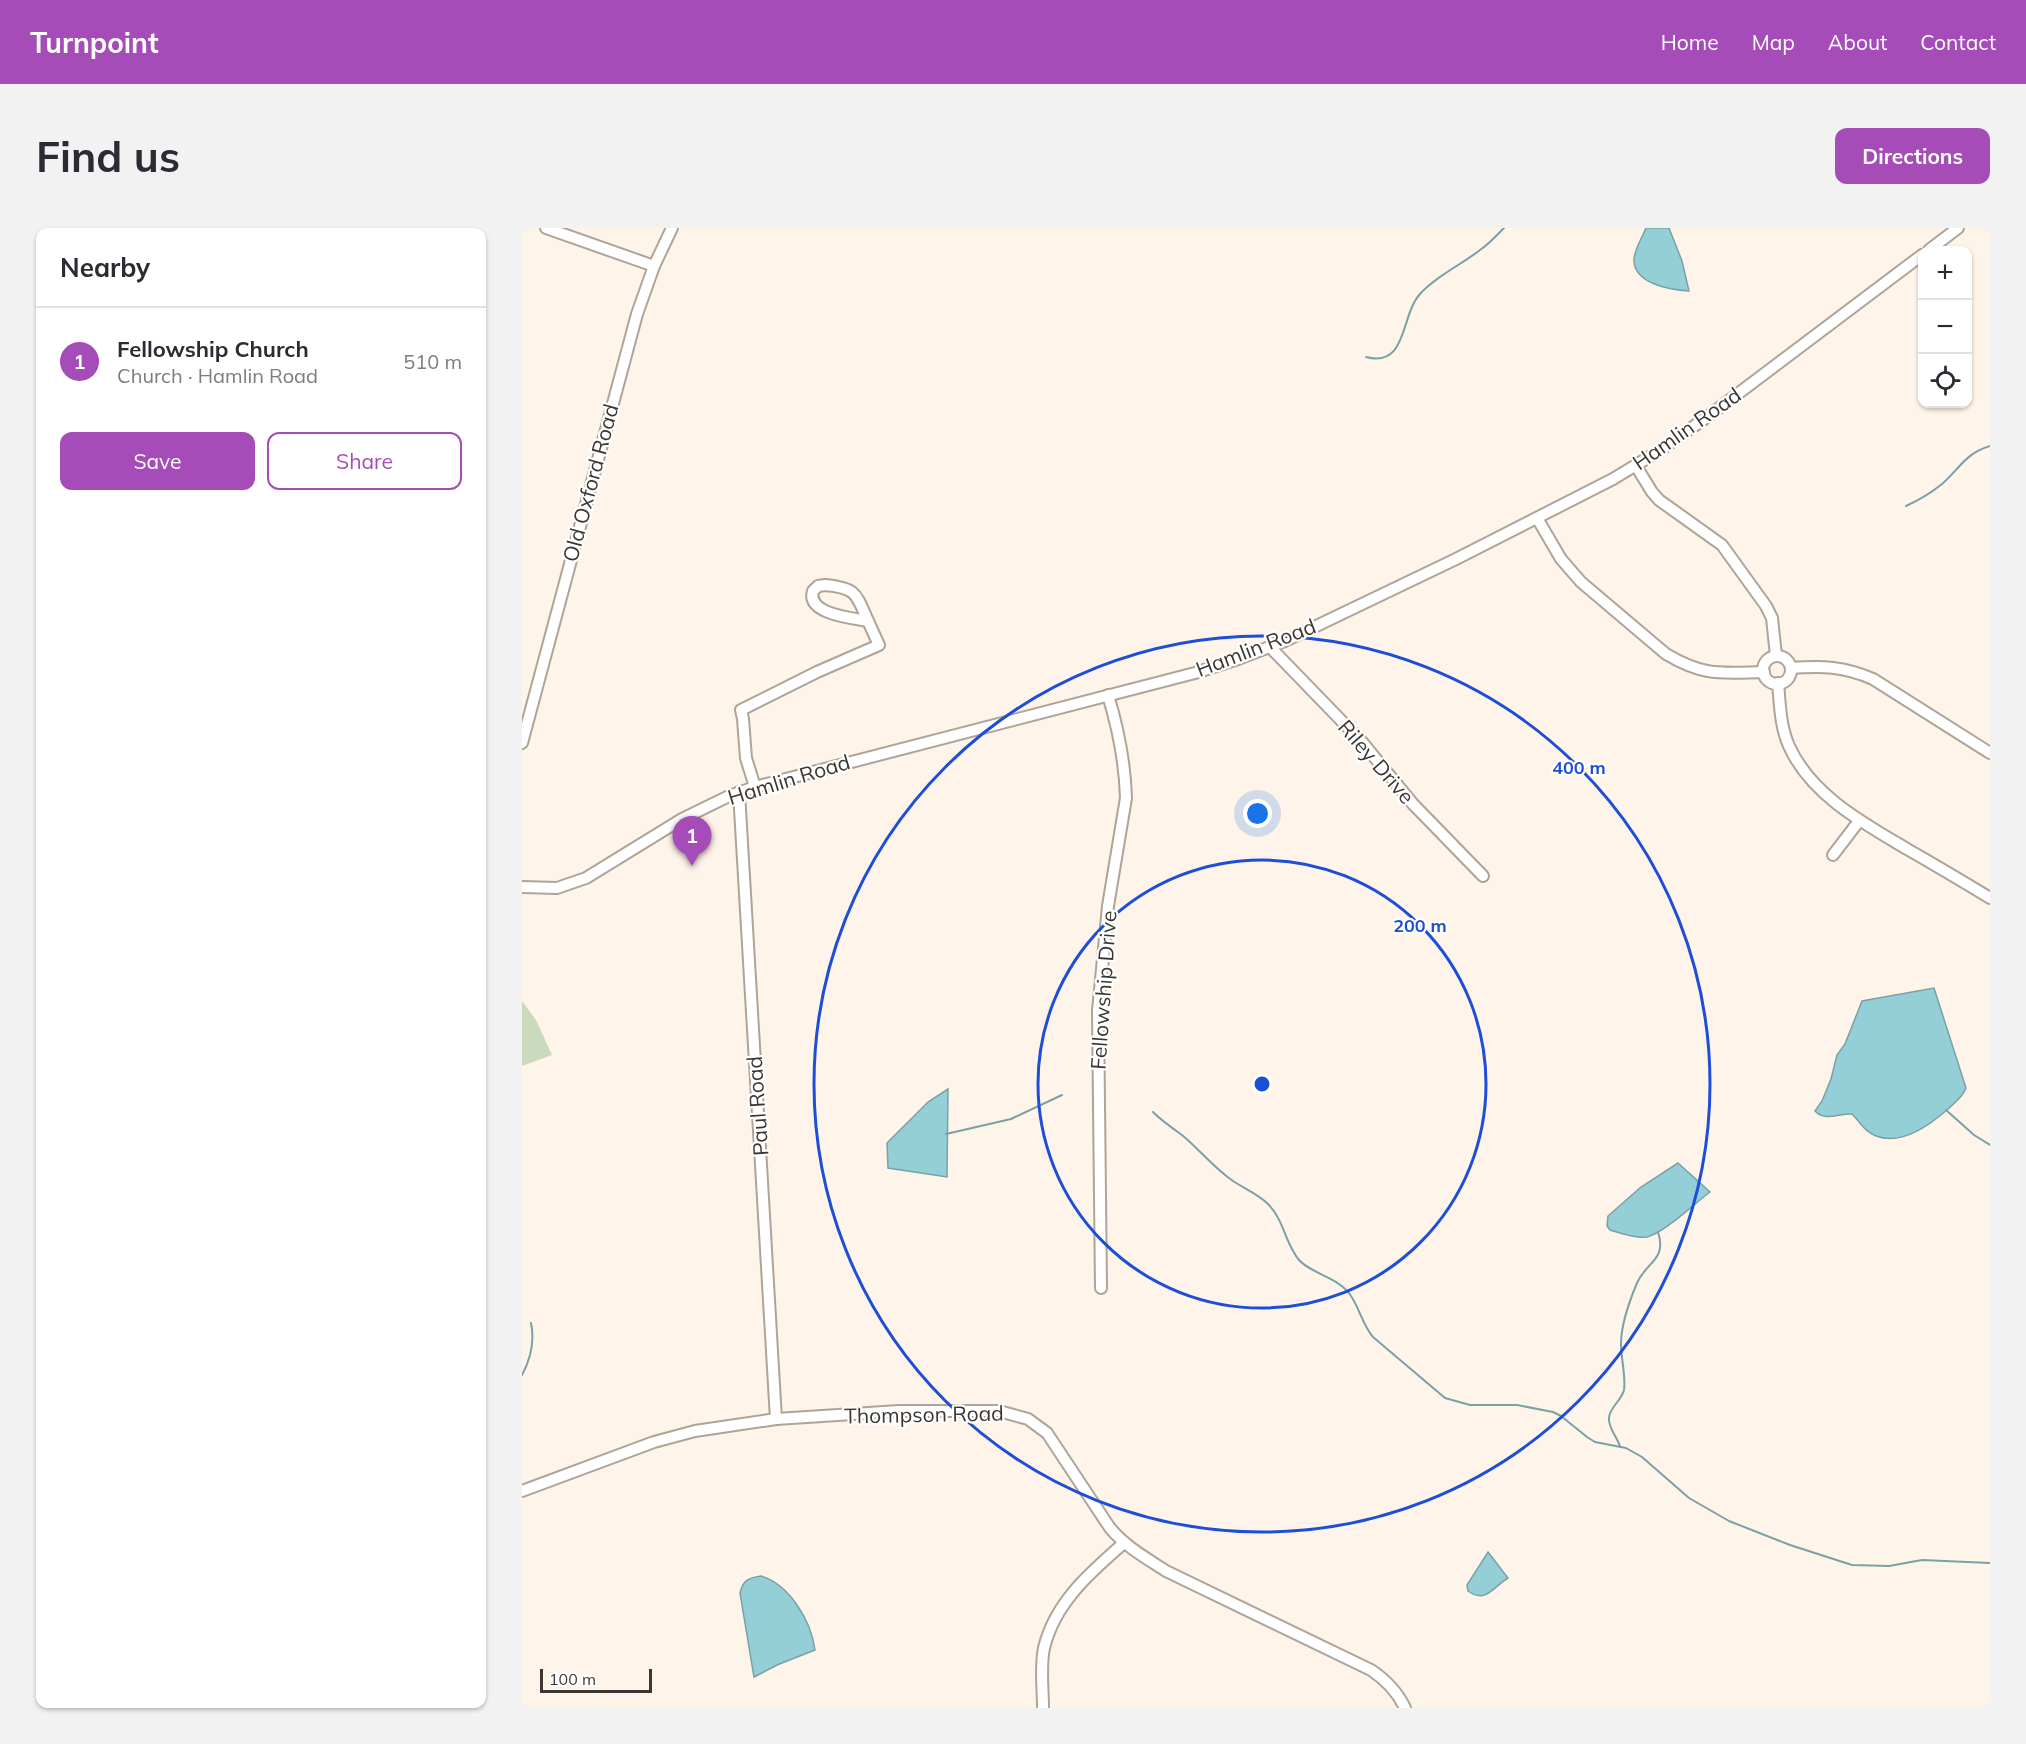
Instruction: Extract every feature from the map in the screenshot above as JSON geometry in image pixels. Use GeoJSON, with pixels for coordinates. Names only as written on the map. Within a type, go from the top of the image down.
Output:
{"type":"FeatureCollection","features":[{"type":"Feature","properties":{"kind":"street"},"geometry":{"type":"LineString","coordinates":[[546,228],[654,266]]}},
{"type":"Feature","properties":{"kind":"street","name":"Old Oxford Road"},"geometry":{"type":"LineString","coordinates":[[522,742],[637,314],[654,266],[672,228]]}},
{"type":"Feature","properties":{"kind":"street"},"geometry":{"type":"LineString","coordinates":[[1934,246],[1958,228]]}},
{"type":"Feature","properties":{"kind":"street","name":"Hamlin Road"},"geometry":{"type":"LineString","coordinates":[[522,887],[557,888],[586,878],[682,819],[739,792],[1216,666],[1270,647],[1392,590],[1636,466],[1707,417],[1918,259]]}},
{"type":"Feature","properties":{"kind":"street"},"geometry":{"type":"LineString","coordinates":[[1636,466],[1659,500],[1722,545],[1766,606],[1772,618],[1776,656]]}},
{"type":"Feature","properties":{"kind":"street"},"geometry":{"type":"LineString","coordinates":[[1537,518],[1561,559],[1581,582],[1666,654],[1706,672],[1726,674],[1764,672]]}},
{"type":"Feature","properties":{"kind":"street"},"geometry":{"type":"LineString","coordinates":[[755,787],[746,758],[744,719],[741,710],[817,672],[879,645],[858,597],[854,593],[825,585],[818,586],[813,591],[815,606],[831,613],[868,621]]}},
{"type":"Feature","properties":{"kind":"street","name":"Riley Drive"},"geometry":{"type":"LineString","coordinates":[[1270,647],[1362,742],[1413,804],[1483,876]]}},
{"type":"Feature","properties":{"kind":"street"},"geometry":{"type":"LineString","coordinates":[[1776,656],[1786,659],[1791,668],[1788,679],[1778,683],[1769,680],[1764,672],[1767,661],[1776,656]]}},
{"type":"Feature","properties":{"kind":"street"},"geometry":{"type":"LineString","coordinates":[[1791,668],[1835,667],[1859,673],[1873,679],[1990,753]]}},
{"type":"Feature","properties":{"kind":"street"},"geometry":{"type":"LineString","coordinates":[[1778,683],[1783,729],[1788,744],[1799,766],[1823,792],[1859,821],[1990,898]]}},
{"type":"Feature","properties":{"kind":"street","name":"Fellowship Drive"},"geometry":{"type":"LineString","coordinates":[[1101,1288],[1098,1011],[1108,906],[1126,798],[1126,783],[1118,735],[1108,695]]}},
{"type":"Feature","properties":{"kind":"street","name":"Paul Road"},"geometry":{"type":"LineString","coordinates":[[739,792],[776,1419]]}},
{"type":"Feature","properties":{"kind":"street"},"geometry":{"type":"LineString","coordinates":[[1833,855],[1859,821]]}},
{"type":"Feature","properties":{"kind":"street","name":"Thompson Road"},"geometry":{"type":"LineString","coordinates":[[522,1491],[654,1442],[695,1431],[776,1419],[930,1410],[999,1412],[1017,1415],[1035,1423],[1047,1432],[1110,1528],[1124,1543],[1166,1571],[1371,1670],[1390,1685],[1405,1708]]}},
{"type":"Feature","properties":{"kind":"street"},"geometry":{"type":"LineString","coordinates":[[1043,1708],[1044,1648],[1057,1613],[1087,1577],[1124,1543]]}},
{"type":"Feature","properties":{"kind":"green space"},"geometry":{"type":"Polygon","coordinates":[[[522,1001],[536,1020],[552,1055],[522,1066],[522,1001]]]}},
{"type":"Feature","properties":{"kind":"water"},"geometry":{"type":"Polygon","coordinates":[[[1646,228],[1669,228],[1682,261],[1689,291],[1654,284],[1646,280],[1635,268],[1634,259],[1637,247],[1646,228]]]}},
{"type":"Feature","properties":{"kind":"water"},"geometry":{"type":"Polygon","coordinates":[[[1934,988],[1966,1088],[1958,1100],[1924,1127],[1896,1138],[1872,1134],[1852,1114],[1828,1117],[1815,1111],[1822,1101],[1837,1055],[1845,1044],[1862,1001],[1934,988]]]}},
{"type":"Feature","properties":{"kind":"water"},"geometry":{"type":"Polygon","coordinates":[[[948,1089],[947,1177],[888,1168],[887,1143],[928,1102],[948,1089]]]}},
{"type":"Feature","properties":{"kind":"water"},"geometry":{"type":"Polygon","coordinates":[[[1678,1163],[1710,1192],[1670,1224],[1647,1237],[1610,1230],[1607,1226],[1608,1216],[1641,1187],[1678,1163]]]}},
{"type":"Feature","properties":{"kind":"water"},"geometry":{"type":"Polygon","coordinates":[[[1488,1552],[1508,1578],[1485,1595],[1474,1595],[1468,1591],[1467,1585],[1488,1552]]]}},
{"type":"Feature","properties":{"kind":"water"},"geometry":{"type":"Polygon","coordinates":[[[761,1576],[781,1587],[790,1596],[804,1616],[815,1650],[754,1677],[740,1593],[747,1580],[761,1576]]]}},
{"type":"Feature","properties":{"kind":"waterway"},"geometry":{"type":"LineString","coordinates":[[1366,357],[1380,358],[1389,355],[1396,348],[1414,303],[1420,294],[1433,282],[1483,248],[1504,228]]}},
{"type":"Feature","properties":{"kind":"waterway"},"geometry":{"type":"LineString","coordinates":[[1906,506],[1938,487],[1975,453],[1990,446]]}},
{"type":"Feature","properties":{"kind":"waterway"},"geometry":{"type":"LineString","coordinates":[[946,1134],[1011,1119],[1062,1095]]}},
{"type":"Feature","properties":{"kind":"waterway"},"geometry":{"type":"LineString","coordinates":[[1946,1110],[1974,1135],[1990,1145]]}},
{"type":"Feature","properties":{"kind":"waterway"},"geometry":{"type":"LineString","coordinates":[[1153,1112],[1189,1141],[1226,1176],[1268,1204],[1278,1217],[1290,1246],[1299,1260],[1343,1287],[1349,1293],[1373,1337],[1445,1398],[1470,1405],[1517,1405],[1553,1412],[1595,1442],[1626,1448],[1642,1457],[1689,1498],[1729,1521],[1790,1545],[1852,1565],[1889,1566],[1922,1560],[1990,1563]]}},
{"type":"Feature","properties":{"kind":"waterway"},"geometry":{"type":"LineString","coordinates":[[1620,1447],[1610,1426],[1609,1418],[1624,1390],[1622,1329],[1637,1283],[1658,1255],[1660,1249],[1658,1232]]}},
{"type":"Feature","properties":{"kind":"waterway"},"geometry":{"type":"LineString","coordinates":[[522,1375],[531,1350],[533,1337],[531,1323]]}},
{"type":"Feature","properties":{"kind":"place","name":"Fellowship Church"},"geometry":{"type":"Point","coordinates":[692,866]}}]}
